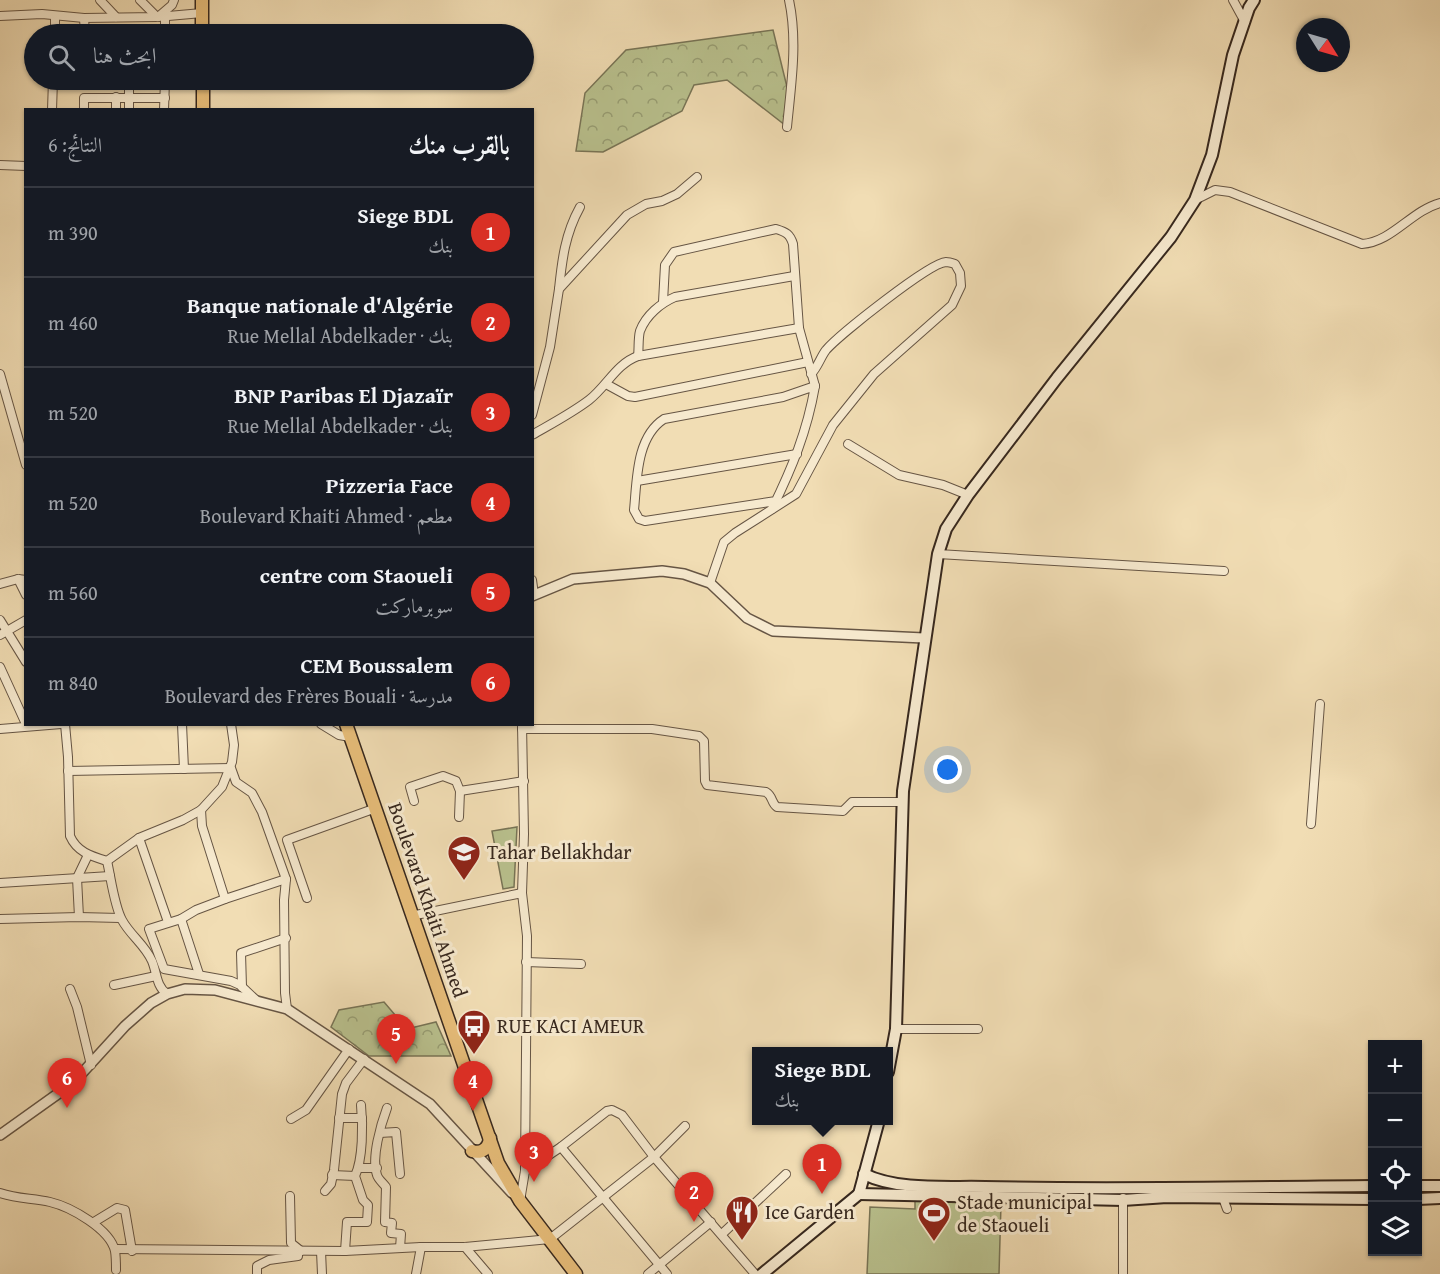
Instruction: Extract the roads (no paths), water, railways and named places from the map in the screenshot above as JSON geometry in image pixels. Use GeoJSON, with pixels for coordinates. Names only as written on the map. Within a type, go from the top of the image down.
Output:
{"type":"FeatureCollection","features":[{"type":"Feature","properties":{"kind":"highway"},"geometry":{"type":"LineString","coordinates":[[202,0],[202,24]]}},
{"type":"Feature","properties":{"kind":"highway"},"geometry":{"type":"LineString","coordinates":[[203,90],[203,108]]}},
{"type":"Feature","properties":{"kind":"highway","name":"Boulevard Khaiti Ahmed"},"geometry":{"type":"LineString","coordinates":[[347,726],[498,1163],[520,1202],[576,1274]]}},
{"type":"Feature","properties":{"kind":"highway"},"geometry":{"type":"LineString","coordinates":[[472,1151],[485,1150],[490,1138]]}},
{"type":"Feature","properties":{"kind":"main road"},"geometry":{"type":"LineString","coordinates":[[893,1047],[896,1029],[903,802],[924,638],[938,554],[946,529],[968,495],[1057,378],[1172,237],[1195,200],[1212,155],[1233,54],[1254,0]]}},
{"type":"Feature","properties":{"kind":"main road"},"geometry":{"type":"LineString","coordinates":[[762,1274],[859,1194],[878,1125]]}},
{"type":"Feature","properties":{"kind":"main road"},"geometry":{"type":"LineString","coordinates":[[864,1174],[879,1181],[901,1185],[1017,1188],[1368,1186]]}},
{"type":"Feature","properties":{"kind":"main road"},"geometry":{"type":"LineString","coordinates":[[1422,1186],[1440,1186]]}},
{"type":"Feature","properties":{"kind":"main road"},"geometry":{"type":"LineString","coordinates":[[859,1194],[1124,1200],[1368,1199]]}},
{"type":"Feature","properties":{"kind":"main road"},"geometry":{"type":"LineString","coordinates":[[1422,1199],[1440,1198]]}},
{"type":"Feature","properties":{"kind":"street"},"geometry":{"type":"LineString","coordinates":[[99,0],[116,17]]}},
{"type":"Feature","properties":{"kind":"street"},"geometry":{"type":"LineString","coordinates":[[140,0],[160,17],[162,24]]}},
{"type":"Feature","properties":{"kind":"street"},"geometry":{"type":"LineString","coordinates":[[160,17],[174,0]]}},
{"type":"Feature","properties":{"kind":"street"},"geometry":{"type":"LineString","coordinates":[[787,127],[793,68],[793,17],[789,0]]}},
{"type":"Feature","properties":{"kind":"street"},"geometry":{"type":"LineString","coordinates":[[1233,0],[1245,22]]}},
{"type":"Feature","properties":{"kind":"street"},"geometry":{"type":"LineString","coordinates":[[0,16],[42,14],[84,18],[160,17],[202,13]]}},
{"type":"Feature","properties":{"kind":"street"},"geometry":{"type":"LineString","coordinates":[[56,16],[56,24]]}},
{"type":"Feature","properties":{"kind":"street"},"geometry":{"type":"LineString","coordinates":[[84,18],[84,24]]}},
{"type":"Feature","properties":{"kind":"street"},"geometry":{"type":"LineString","coordinates":[[52,108],[53,90]]}},
{"type":"Feature","properties":{"kind":"street"},"geometry":{"type":"LineString","coordinates":[[128,90],[129,108]]}},
{"type":"Feature","properties":{"kind":"street"},"geometry":{"type":"LineString","coordinates":[[165,90],[165,108]]}},
{"type":"Feature","properties":{"kind":"street"},"geometry":{"type":"LineString","coordinates":[[116,97],[116,108]]}},
{"type":"Feature","properties":{"kind":"street"},"geometry":{"type":"LineString","coordinates":[[84,108],[84,98],[165,98]]}},
{"type":"Feature","properties":{"kind":"street"},"geometry":{"type":"LineString","coordinates":[[0,165],[24,166]]}},
{"type":"Feature","properties":{"kind":"street"},"geometry":{"type":"LineString","coordinates":[[559,289],[627,215],[646,204],[662,201],[677,194],[698,177]]}},
{"type":"Feature","properties":{"kind":"street"},"geometry":{"type":"LineString","coordinates":[[1195,200],[1215,190],[1230,192],[1362,244],[1381,239],[1430,206],[1440,202]]}},
{"type":"Feature","properties":{"kind":"street"},"geometry":{"type":"LineString","coordinates":[[534,407],[550,347],[564,245],[572,220],[580,207]]}},
{"type":"Feature","properties":{"kind":"street"},"geometry":{"type":"LineString","coordinates":[[663,302],[665,265],[674,252],[776,229],[786,232],[791,237],[799,328],[815,386],[809,420],[797,454],[771,512]]}},
{"type":"Feature","properties":{"kind":"street"},"geometry":{"type":"LineString","coordinates":[[710,583],[724,542],[735,532],[771,512],[796,494],[833,425],[874,375],[952,304],[961,286],[960,273],[956,264],[946,262],[920,274],[883,302],[826,350],[819,366],[812,374]]}},
{"type":"Feature","properties":{"kind":"street"},"geometry":{"type":"LineString","coordinates":[[638,356],[640,331],[663,302],[675,297],[794,276]]}},
{"type":"Feature","properties":{"kind":"street"},"geometry":{"type":"LineString","coordinates":[[534,434],[589,400],[626,360],[799,328]]}},
{"type":"Feature","properties":{"kind":"street"},"geometry":{"type":"LineString","coordinates":[[606,384],[634,397],[808,362]]}},
{"type":"Feature","properties":{"kind":"street"},"geometry":{"type":"LineString","coordinates":[[0,374],[24,458]]}},
{"type":"Feature","properties":{"kind":"street"},"geometry":{"type":"LineString","coordinates":[[776,501],[645,521],[639,519],[635,514],[643,444],[656,424],[664,418],[783,397],[815,386]]}},
{"type":"Feature","properties":{"kind":"street"},"geometry":{"type":"LineString","coordinates":[[848,444],[899,475],[943,485],[968,495]]}},
{"type":"Feature","properties":{"kind":"street"},"geometry":{"type":"LineString","coordinates":[[637,481],[797,454]]}},
{"type":"Feature","properties":{"kind":"street"},"geometry":{"type":"LineString","coordinates":[[938,554],[1224,571]]}},
{"type":"Feature","properties":{"kind":"street"},"geometry":{"type":"LineString","coordinates":[[534,596],[573,579],[662,571],[684,574],[710,583],[747,618],[773,631],[924,638]]}},
{"type":"Feature","properties":{"kind":"street"},"geometry":{"type":"LineString","coordinates":[[0,584],[22,580]]}},
{"type":"Feature","properties":{"kind":"street"},"geometry":{"type":"LineString","coordinates":[[0,620],[3,633],[24,659]]}},
{"type":"Feature","properties":{"kind":"street"},"geometry":{"type":"LineString","coordinates":[[3,633],[24,621]]}},
{"type":"Feature","properties":{"kind":"street"},"geometry":{"type":"LineString","coordinates":[[0,668],[24,722]]}},
{"type":"Feature","properties":{"kind":"street"},"geometry":{"type":"LineString","coordinates":[[1311,824],[1320,704]]}},
{"type":"Feature","properties":{"kind":"street"},"geometry":{"type":"LineString","coordinates":[[0,729],[26,726]]}},
{"type":"Feature","properties":{"kind":"street"},"geometry":{"type":"LineString","coordinates":[[63,726],[68,771],[70,836],[74,844],[88,855],[108,861]]}},
{"type":"Feature","properties":{"kind":"street"},"geometry":{"type":"LineString","coordinates":[[182,726],[184,769]]}},
{"type":"Feature","properties":{"kind":"street"},"geometry":{"type":"LineString","coordinates":[[108,861],[139,838],[201,810],[222,787],[231,768],[234,745],[231,726]]}},
{"type":"Feature","properties":{"kind":"street"},"geometry":{"type":"LineString","coordinates":[[324,726],[339,735],[350,737]]}},
{"type":"Feature","properties":{"kind":"street"},"geometry":{"type":"LineString","coordinates":[[520,1202],[525,1171],[527,936],[522,893],[524,781],[522,727],[652,729],[699,736],[704,741],[707,785],[766,792],[773,798],[774,805],[777,807],[843,811],[852,802],[903,802]]}},
{"type":"Feature","properties":{"kind":"street"},"geometry":{"type":"LineString","coordinates":[[68,771],[231,768]]}},
{"type":"Feature","properties":{"kind":"street"},"geometry":{"type":"LineString","coordinates":[[231,768],[236,782],[252,793],[262,812],[286,879],[284,900],[285,993],[288,1009]]}},
{"type":"Feature","properties":{"kind":"street"},"geometry":{"type":"LineString","coordinates":[[414,801],[411,787],[443,776],[456,781],[460,791],[459,817]]}},
{"type":"Feature","properties":{"kind":"street"},"geometry":{"type":"LineString","coordinates":[[460,791],[524,781]]}},
{"type":"Feature","properties":{"kind":"street"},"geometry":{"type":"LineString","coordinates":[[307,898],[286,840],[376,808]]}},
{"type":"Feature","properties":{"kind":"street"},"geometry":{"type":"LineString","coordinates":[[201,810],[202,826],[225,899]]}},
{"type":"Feature","properties":{"kind":"street"},"geometry":{"type":"LineString","coordinates":[[139,838],[168,922]]}},
{"type":"Feature","properties":{"kind":"street"},"geometry":{"type":"LineString","coordinates":[[79,917],[77,878],[88,855]]}},
{"type":"Feature","properties":{"kind":"street"},"geometry":{"type":"LineString","coordinates":[[108,861],[120,918],[129,932],[146,948],[161,989],[167,994]]}},
{"type":"Feature","properties":{"kind":"street"},"geometry":{"type":"LineString","coordinates":[[0,883],[110,876]]}},
{"type":"Feature","properties":{"kind":"street"},"geometry":{"type":"LineString","coordinates":[[256,1000],[242,987],[231,981],[164,969],[148,928],[181,919],[196,910],[286,879]]}},
{"type":"Feature","properties":{"kind":"street"},"geometry":{"type":"LineString","coordinates":[[411,916],[522,893]]}},
{"type":"Feature","properties":{"kind":"street"},"geometry":{"type":"LineString","coordinates":[[0,919],[120,918]]}},
{"type":"Feature","properties":{"kind":"street"},"geometry":{"type":"LineString","coordinates":[[181,919],[199,974]]}},
{"type":"Feature","properties":{"kind":"street"},"geometry":{"type":"LineString","coordinates":[[242,987],[241,953],[286,938]]}},
{"type":"Feature","properties":{"kind":"street"},"geometry":{"type":"LineString","coordinates":[[526,962],[582,964]]}},
{"type":"Feature","properties":{"kind":"street"},"geometry":{"type":"LineString","coordinates":[[114,985],[156,976]]}},
{"type":"Feature","properties":{"kind":"street"},"geometry":{"type":"LineString","coordinates":[[70,989],[77,1007],[91,1065]]}},
{"type":"Feature","properties":{"kind":"street"},"geometry":{"type":"LineString","coordinates":[[0,1135],[73,1083],[125,1026],[151,1003],[167,994],[185,989],[215,990],[288,1009],[430,1104],[520,1202]]}},
{"type":"Feature","properties":{"kind":"street"},"geometry":{"type":"LineString","coordinates":[[896,1029],[978,1029]]}},
{"type":"Feature","properties":{"kind":"street"},"geometry":{"type":"LineString","coordinates":[[291,1119],[306,1110],[349,1049]]}},
{"type":"Feature","properties":{"kind":"street"},"geometry":{"type":"LineString","coordinates":[[325,1191],[331,1184],[333,1175],[342,1094],[346,1083],[364,1059]]}},
{"type":"Feature","properties":{"kind":"street"},"geometry":{"type":"LineString","coordinates":[[345,1251],[347,1222],[367,1222],[368,1205],[363,1200],[357,1172],[361,1105]]}},
{"type":"Feature","properties":{"kind":"street"},"geometry":{"type":"LineString","coordinates":[[387,1108],[381,1122],[376,1157],[377,1176],[386,1186],[385,1222],[392,1223],[391,1233],[401,1234],[400,1248]]}},
{"type":"Feature","properties":{"kind":"street"},"geometry":{"type":"LineString","coordinates":[[525,1171],[612,1110],[622,1115],[654,1157],[755,1274]]}},
{"type":"Feature","properties":{"kind":"street"},"geometry":{"type":"LineString","coordinates":[[339,1118],[362,1118]]}},
{"type":"Feature","properties":{"kind":"street"},"geometry":{"type":"LineString","coordinates":[[115,1249],[132,1251],[345,1251],[465,1247],[550,1239],[654,1157],[685,1126]]}},
{"type":"Feature","properties":{"kind":"street"},"geometry":{"type":"LineString","coordinates":[[380,1133],[396,1132],[400,1174]]}},
{"type":"Feature","properties":{"kind":"street"},"geometry":{"type":"LineString","coordinates":[[561,1147],[666,1274]]}},
{"type":"Feature","properties":{"kind":"street"},"geometry":{"type":"LineString","coordinates":[[333,1175],[377,1168]]}},
{"type":"Feature","properties":{"kind":"street"},"geometry":{"type":"LineString","coordinates":[[722,1234],[786,1174]]}},
{"type":"Feature","properties":{"kind":"street"},"geometry":{"type":"LineString","coordinates":[[1122,1274],[1123,1187]]}},
{"type":"Feature","properties":{"kind":"street"},"geometry":{"type":"LineString","coordinates":[[0,1193],[17,1198],[50,1202],[93,1222],[115,1249],[116,1269]]}},
{"type":"Feature","properties":{"kind":"street"},"geometry":{"type":"LineString","coordinates":[[290,1196],[291,1243],[300,1251]]}},
{"type":"Feature","properties":{"kind":"street"},"geometry":{"type":"LineString","coordinates":[[1224,1198],[1227,1209]]}},
{"type":"Feature","properties":{"kind":"street"},"geometry":{"type":"LineString","coordinates":[[93,1222],[117,1208],[125,1210],[132,1251]]}},
{"type":"Feature","properties":{"kind":"street"},"geometry":{"type":"LineString","coordinates":[[648,1274],[711,1222]]}},
{"type":"Feature","properties":{"kind":"street"},"geometry":{"type":"LineString","coordinates":[[416,1274],[421,1247]]}},
{"type":"Feature","properties":{"kind":"street"},"geometry":{"type":"LineString","coordinates":[[465,1247],[488,1274]]}},
{"type":"Feature","properties":{"kind":"street"},"geometry":{"type":"LineString","coordinates":[[269,1260],[270,1250]]}},
{"type":"Feature","properties":{"kind":"street"},"geometry":{"type":"LineString","coordinates":[[257,1274],[257,1266],[269,1260],[298,1256],[300,1251]]}},
{"type":"Feature","properties":{"kind":"street"},"geometry":{"type":"LineString","coordinates":[[321,1251],[322,1274]]}},
{"type":"Feature","properties":{"kind":"place","name":"Tahar Bellakhdar"},"geometry":{"type":"Point","coordinates":[464,881]}},
{"type":"Feature","properties":{"kind":"place","name":"RUE KACI AMEUR"},"geometry":{"type":"Point","coordinates":[474,1055]}},
{"type":"Feature","properties":{"kind":"place","name":"centre com Staoueli"},"geometry":{"type":"Point","coordinates":[396,1064]}},
{"type":"Feature","properties":{"kind":"place","name":"CEM Boussalem"},"geometry":{"type":"Point","coordinates":[67,1108]}},
{"type":"Feature","properties":{"kind":"place","name":"Pizzeria Face"},"geometry":{"type":"Point","coordinates":[473,1111]}},
{"type":"Feature","properties":{"kind":"place","name":"BNP Paribas El Djazaïr"},"geometry":{"type":"Point","coordinates":[534,1182]}},
{"type":"Feature","properties":{"kind":"place","name":"Siege BDL"},"geometry":{"type":"Point","coordinates":[822,1194]}},
{"type":"Feature","properties":{"kind":"place","name":"Banque nationale d'Algérie"},"geometry":{"type":"Point","coordinates":[694,1222]}},
{"type":"Feature","properties":{"kind":"place","name":"Ice Garden"},"geometry":{"type":"Point","coordinates":[742,1241]}},
{"type":"Feature","properties":{"kind":"place","name":"Stade municipal de Staoueli"},"geometry":{"type":"Point","coordinates":[934,1242]}}]}
